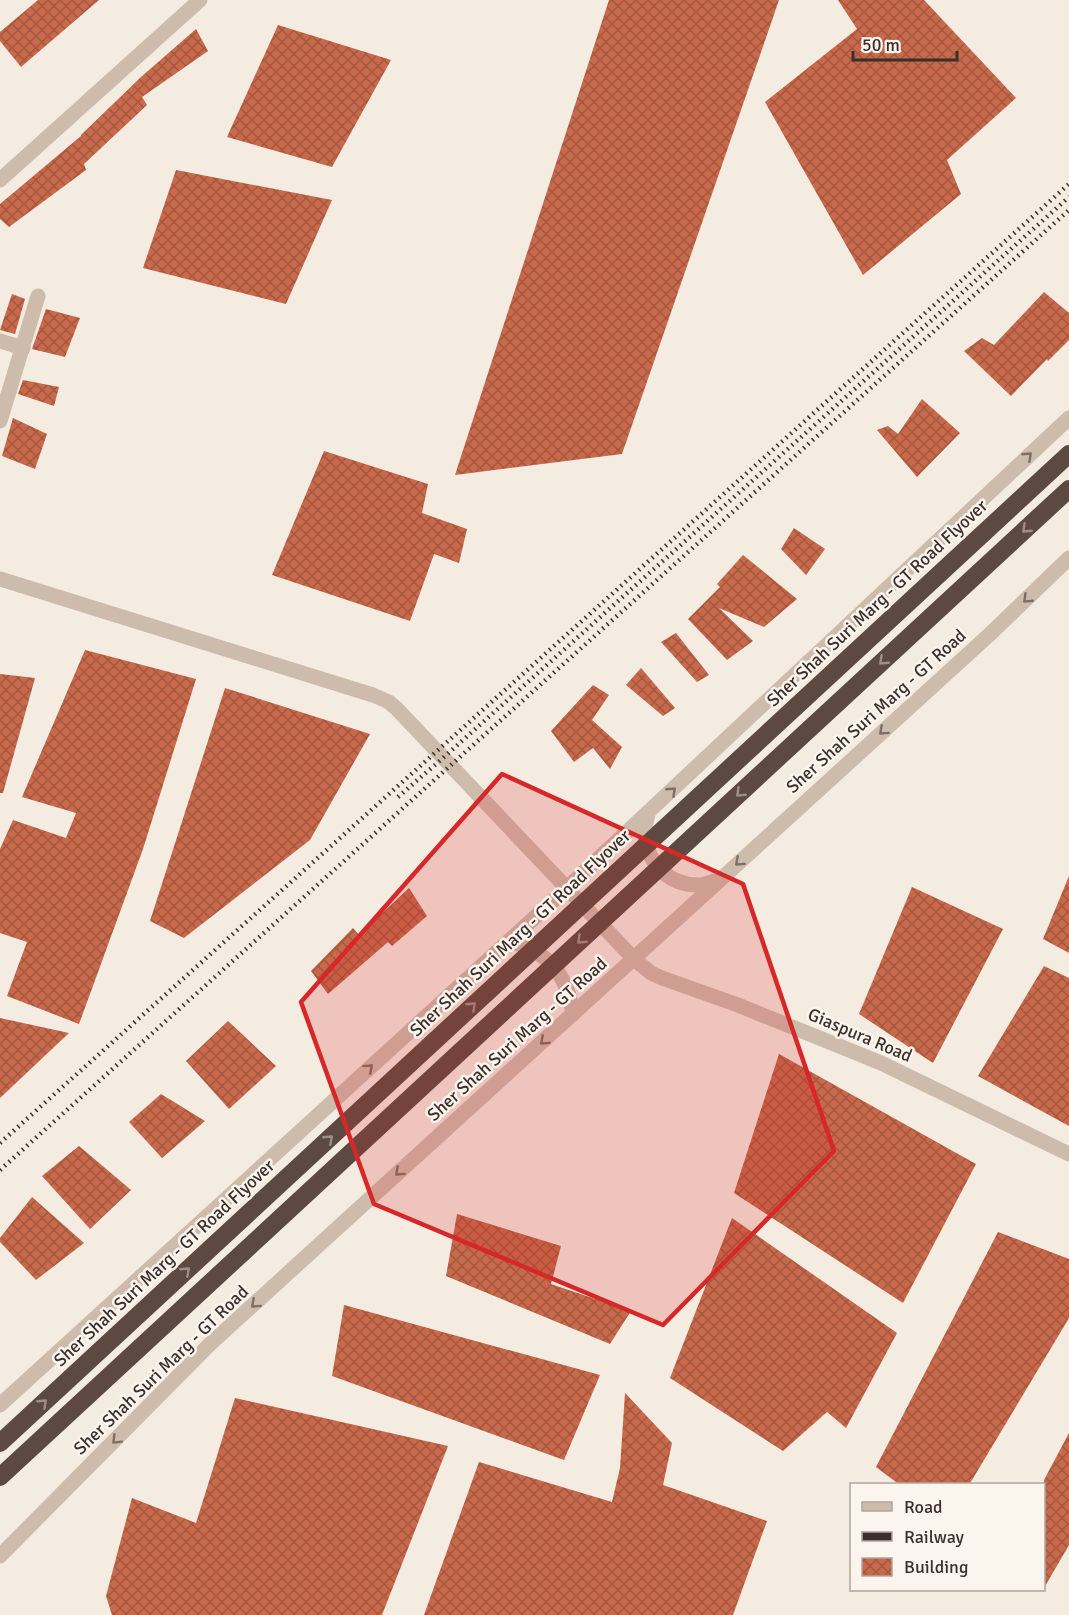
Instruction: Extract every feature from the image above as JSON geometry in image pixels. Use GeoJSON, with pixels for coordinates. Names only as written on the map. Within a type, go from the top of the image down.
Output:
{"type":"FeatureCollection","features":[{"type":"Feature","properties":{"kind":"highway","name":"Sher Shah Suri Marg - GT Road Flyover"},"geometry":{"type":"LineString","coordinates":[[0,1443],[1069,454]]}},
{"type":"Feature","properties":{"kind":"highway"},"geometry":{"type":"LineString","coordinates":[[0,1477],[1069,489]]}},
{"type":"Feature","properties":{"kind":"street"},"geometry":{"type":"LineString","coordinates":[[0,180],[200,0]]}},
{"type":"Feature","properties":{"kind":"street"},"geometry":{"type":"LineString","coordinates":[[0,421],[38,296]]}},
{"type":"Feature","properties":{"kind":"street"},"geometry":{"type":"LineString","coordinates":[[0,341],[23,348]]}},
{"type":"Feature","properties":{"kind":"street"},"geometry":{"type":"LineString","coordinates":[[0,1405],[567,888],[1069,417]]}},
{"type":"Feature","properties":{"kind":"street","name":"Sher Shah Suri Marg - GT Road"},"geometry":{"type":"LineString","coordinates":[[0,1556],[209,1346],[989,635],[1069,558]]}},
{"type":"Feature","properties":{"kind":"street","name":"Giaspura Road"},"geometry":{"type":"LineString","coordinates":[[0,579],[373,695],[389,702],[634,959],[651,973],[738,1005],[881,1063],[1069,1154]]}},
{"type":"Feature","properties":{"kind":"street"},"geometry":{"type":"LineString","coordinates":[[648,813],[644,833],[648,854],[660,871],[678,882],[699,885],[719,880]]}},
{"type":"Feature","properties":{"kind":"street"},"geometry":{"type":"LineString","coordinates":[[510,940],[541,955],[554,967],[564,981],[573,1014]]}},
{"type":"Feature","properties":{"kind":"highlighted area"},"geometry":{"type":"Polygon","coordinates":[[[502,774],[743,884],[834,1151],[663,1325],[374,1204],[301,1002],[502,774]]]}},
{"type":"Feature","properties":{"kind":"building"},"geometry":{"type":"Polygon","coordinates":[[[38,0],[99,0],[21,67],[0,41],[0,32],[38,0]]]}},
{"type":"Feature","properties":{"kind":"building"},"geometry":{"type":"Polygon","coordinates":[[[609,0],[779,0],[622,454],[455,475],[609,0]]]}},
{"type":"Feature","properties":{"kind":"building"},"geometry":{"type":"Polygon","coordinates":[[[838,0],[924,0],[1016,98],[947,160],[961,194],[863,275],[765,102],[857,29],[838,0]]]}},
{"type":"Feature","properties":{"kind":"building"},"geometry":{"type":"Polygon","coordinates":[[[278,25],[391,60],[332,167],[227,137],[278,25]]]}},
{"type":"Feature","properties":{"kind":"building"},"geometry":{"type":"Polygon","coordinates":[[[196,29],[208,51],[142,97],[147,105],[84,164],[86,170],[9,227],[0,219],[0,204],[81,136],[141,77],[196,29]]]}},
{"type":"Feature","properties":{"kind":"building"},"geometry":{"type":"Polygon","coordinates":[[[176,170],[332,200],[286,304],[143,268],[176,170]]]}},
{"type":"Feature","properties":{"kind":"building"},"geometry":{"type":"Polygon","coordinates":[[[1044,292],[1069,313],[1069,340],[1011,396],[964,351],[982,338],[994,345],[1044,292]]]}},
{"type":"Feature","properties":{"kind":"building"},"geometry":{"type":"Polygon","coordinates":[[[12,294],[25,299],[15,334],[0,330],[12,294]]]}},
{"type":"Feature","properties":{"kind":"building"},"geometry":{"type":"Polygon","coordinates":[[[46,309],[80,318],[65,357],[32,349],[46,309]]]}},
{"type":"Feature","properties":{"kind":"building"},"geometry":{"type":"Polygon","coordinates":[[[23,380],[59,387],[54,406],[18,394],[23,380]]]}},
{"type":"Feature","properties":{"kind":"building"},"geometry":{"type":"Polygon","coordinates":[[[922,399],[960,433],[917,477],[877,430],[888,426],[898,434],[922,399]]]}},
{"type":"Feature","properties":{"kind":"building"},"geometry":{"type":"Polygon","coordinates":[[[13,418],[47,434],[35,469],[2,456],[13,418]]]}},
{"type":"Feature","properties":{"kind":"building"},"geometry":{"type":"Polygon","coordinates":[[[324,451],[428,484],[422,513],[467,529],[459,563],[434,554],[410,621],[272,575],[324,451]]]}},
{"type":"Feature","properties":{"kind":"building"},"geometry":{"type":"Polygon","coordinates":[[[794,528],[825,549],[806,575],[781,549],[794,528]]]}},
{"type":"Feature","properties":{"kind":"building"},"geometry":{"type":"Polygon","coordinates":[[[743,555],[797,599],[764,627],[719,608],[753,641],[727,660],[688,619],[720,587],[717,584],[743,555]]]}},
{"type":"Feature","properties":{"kind":"building"},"geometry":{"type":"Polygon","coordinates":[[[676,633],[709,675],[697,682],[661,642],[676,633]]]}},
{"type":"Feature","properties":{"kind":"building"},"geometry":{"type":"Polygon","coordinates":[[[85,650],[196,679],[143,849],[79,1024],[7,996],[27,942],[0,933],[0,849],[13,820],[66,838],[76,813],[22,797],[85,650]]]}},
{"type":"Feature","properties":{"kind":"building"},"geometry":{"type":"Polygon","coordinates":[[[641,668],[675,708],[663,716],[626,685],[641,668]]]}},
{"type":"Feature","properties":{"kind":"building"},"geometry":{"type":"Polygon","coordinates":[[[0,674],[35,678],[3,793],[0,793],[0,674]]]}},
{"type":"Feature","properties":{"kind":"building"},"geometry":{"type":"Polygon","coordinates":[[[593,685],[609,695],[592,720],[622,747],[610,769],[593,748],[574,762],[551,731],[593,685]]]}},
{"type":"Feature","properties":{"kind":"building"},"geometry":{"type":"Polygon","coordinates":[[[225,688],[370,734],[310,840],[184,938],[150,921],[225,688]]]}},
{"type":"Feature","properties":{"kind":"building"},"geometry":{"type":"Polygon","coordinates":[[[1069,876],[1069,953],[1043,939],[1069,876]]]}},
{"type":"Feature","properties":{"kind":"building"},"geometry":{"type":"Polygon","coordinates":[[[912,887],[1003,929],[933,1063],[859,1014],[912,887]]]}},
{"type":"Feature","properties":{"kind":"building"},"geometry":{"type":"Polygon","coordinates":[[[409,888],[427,916],[392,946],[388,942],[328,994],[311,971],[353,928],[359,935],[409,888]]]}},
{"type":"Feature","properties":{"kind":"building"},"geometry":{"type":"Polygon","coordinates":[[[1044,966],[1069,978],[1069,1126],[978,1076],[1044,966]]]}},
{"type":"Feature","properties":{"kind":"building"},"geometry":{"type":"Polygon","coordinates":[[[0,1018],[69,1033],[0,1098],[0,1018]]]}},
{"type":"Feature","properties":{"kind":"building"},"geometry":{"type":"Polygon","coordinates":[[[228,1021],[276,1066],[229,1109],[186,1061],[228,1021]]]}},
{"type":"Feature","properties":{"kind":"building"},"geometry":{"type":"Polygon","coordinates":[[[779,1054],[976,1164],[903,1303],[734,1193],[779,1054]]]}},
{"type":"Feature","properties":{"kind":"building"},"geometry":{"type":"Polygon","coordinates":[[[161,1094],[205,1121],[162,1158],[129,1122],[161,1094]]]}},
{"type":"Feature","properties":{"kind":"building"},"geometry":{"type":"Polygon","coordinates":[[[79,1146],[131,1190],[90,1229],[42,1176],[79,1146]]]}},
{"type":"Feature","properties":{"kind":"building"},"geometry":{"type":"Polygon","coordinates":[[[32,1197],[84,1243],[36,1280],[0,1242],[0,1238],[32,1197]]]}},
{"type":"Feature","properties":{"kind":"building"},"geometry":{"type":"Polygon","coordinates":[[[457,1214],[561,1246],[551,1284],[631,1311],[610,1344],[446,1276],[457,1214]]]}},
{"type":"Feature","properties":{"kind":"building"},"geometry":{"type":"Polygon","coordinates":[[[732,1218],[897,1333],[846,1428],[827,1412],[783,1451],[670,1378],[732,1218]]]}},
{"type":"Feature","properties":{"kind":"building"},"geometry":{"type":"Polygon","coordinates":[[[998,1232],[1069,1259],[1069,1318],[970,1483],[897,1483],[876,1467],[998,1232]]]}},
{"type":"Feature","properties":{"kind":"building"},"geometry":{"type":"Polygon","coordinates":[[[344,1305],[600,1375],[564,1460],[332,1376],[344,1305]]]}},
{"type":"Feature","properties":{"kind":"building"},"geometry":{"type":"Polygon","coordinates":[[[625,1393],[672,1443],[663,1485],[767,1521],[733,1615],[424,1615],[479,1462],[612,1502],[620,1468],[625,1393]]]}},
{"type":"Feature","properties":{"kind":"building"},"geometry":{"type":"Polygon","coordinates":[[[235,1398],[448,1446],[382,1615],[112,1615],[106,1596],[132,1498],[196,1523],[235,1398]]]}},
{"type":"Feature","properties":{"kind":"building"},"geometry":{"type":"Polygon","coordinates":[[[1069,1433],[1069,1545],[1045,1586],[1045,1483],[1044,1480],[1069,1433]]]}},
{"type":"Feature","properties":{"kind":"railway"},"geometry":{"type":"LineString","coordinates":[[0,1143],[1069,184]]}},
{"type":"Feature","properties":{"kind":"railway"},"geometry":{"type":"LineString","coordinates":[[398,797],[1069,197]]}},
{"type":"Feature","properties":{"kind":"railway"},"geometry":{"type":"LineString","coordinates":[[0,1170],[1069,210]]}}]}
